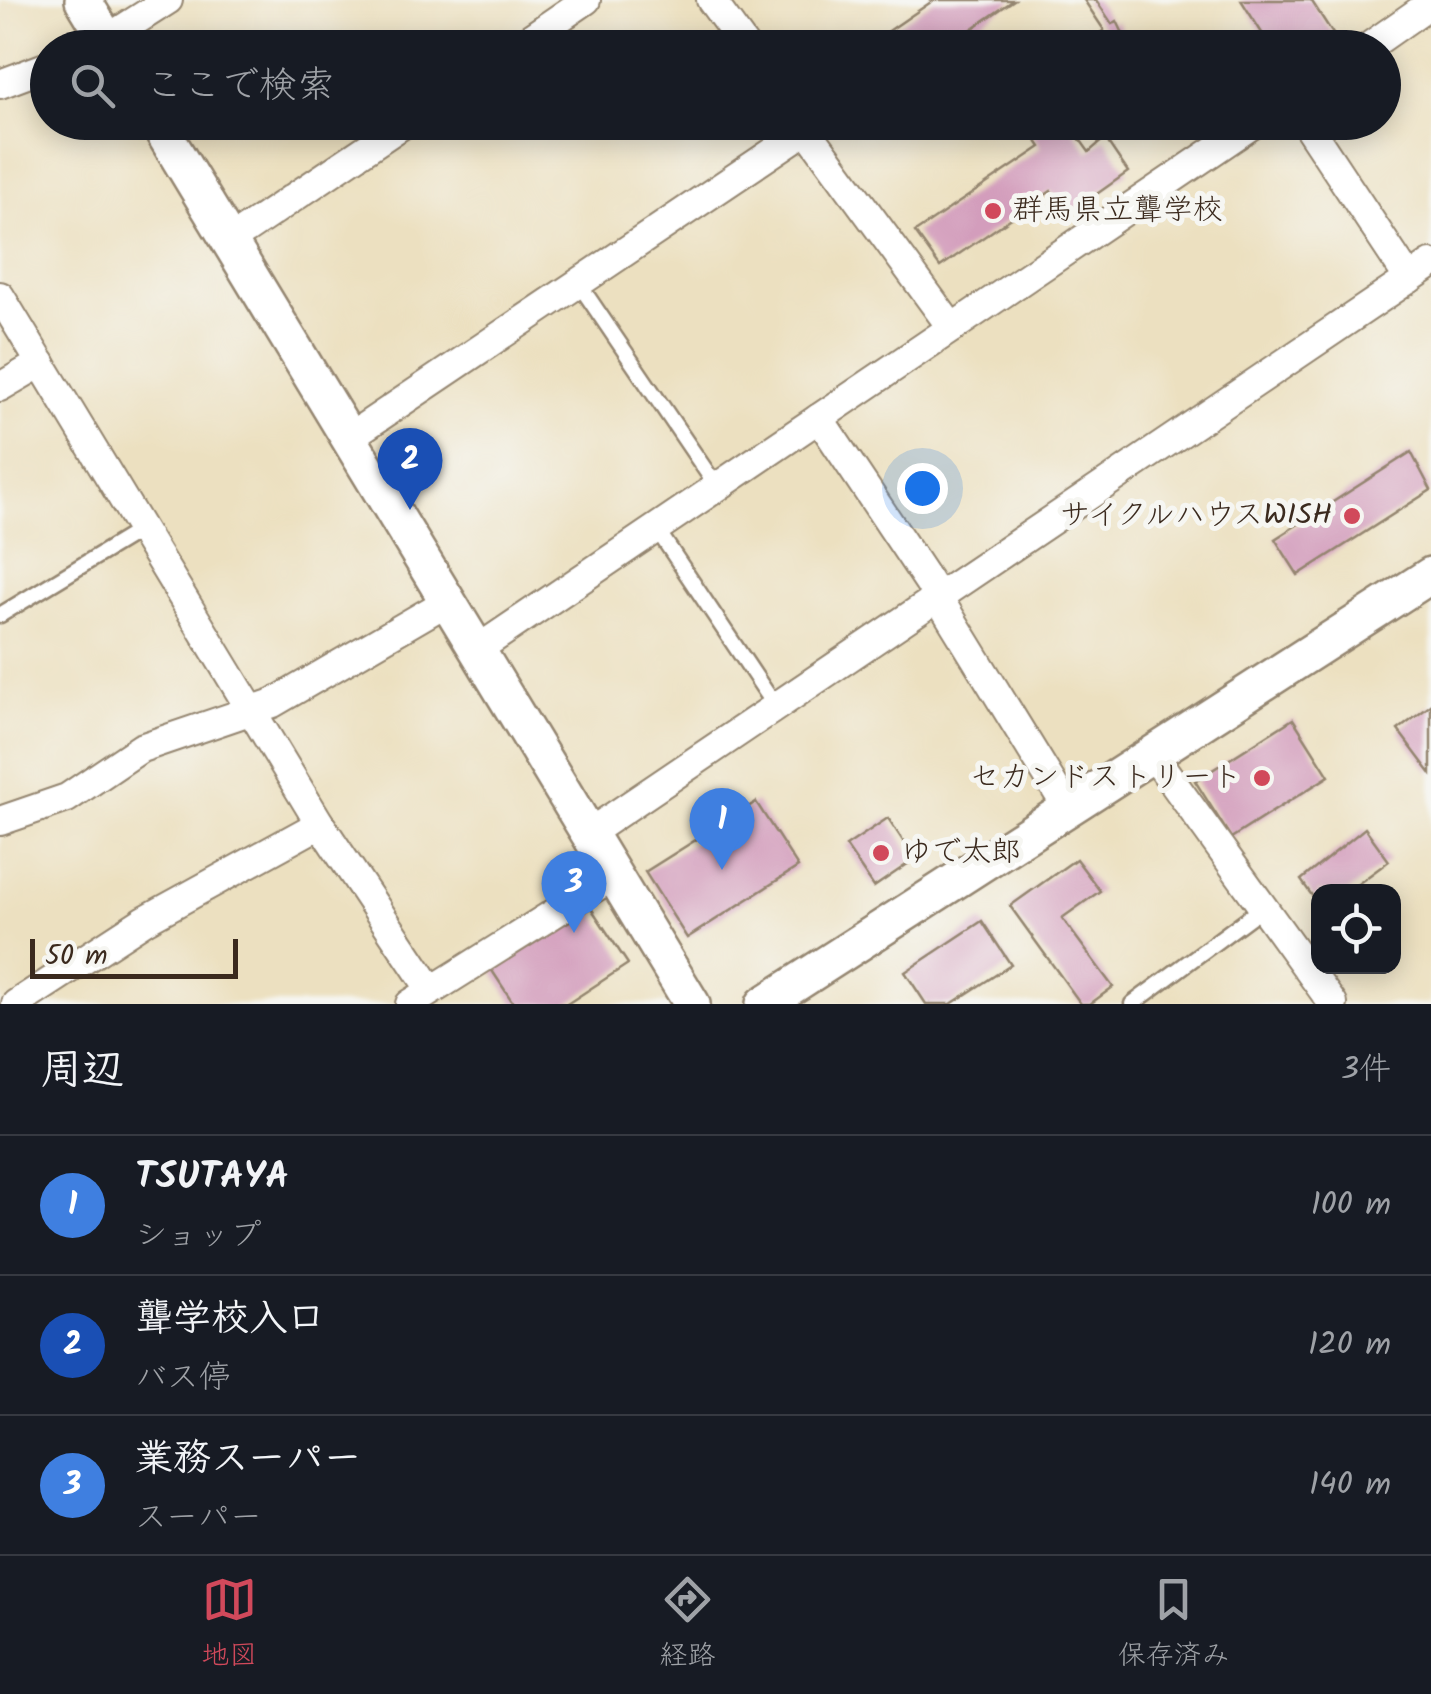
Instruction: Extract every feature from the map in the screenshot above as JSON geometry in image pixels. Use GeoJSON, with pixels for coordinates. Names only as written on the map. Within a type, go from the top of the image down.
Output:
{"type":"FeatureCollection","features":[{"type":"Feature","properties":{"kind":"street"},"geometry":{"type":"LineString","coordinates":[[83,0],[97,30]]}},
{"type":"Feature","properties":{"kind":"street"},"geometry":{"type":"LineString","coordinates":[[125,30],[168,0]]}},
{"type":"Feature","properties":{"kind":"street"},"geometry":{"type":"LineString","coordinates":[[542,30],[586,0]]}},
{"type":"Feature","properties":{"kind":"street"},"geometry":{"type":"LineString","coordinates":[[711,0],[733,30]]}},
{"type":"Feature","properties":{"kind":"street"},"geometry":{"type":"LineString","coordinates":[[1392,30],[1431,3]]}},
{"type":"Feature","properties":{"kind":"street"},"geometry":{"type":"LineString","coordinates":[[0,84],[30,73]]}},
{"type":"Feature","properties":{"kind":"street"},"geometry":{"type":"LineString","coordinates":[[168,140],[692,1004]]}},
{"type":"Feature","properties":{"kind":"street"},"geometry":{"type":"LineString","coordinates":[[229,241],[379,140]]}},
{"type":"Feature","properties":{"kind":"street"},"geometry":{"type":"LineString","coordinates":[[348,438],[579,284],[783,140]]}},
{"type":"Feature","properties":{"kind":"street"},"geometry":{"type":"LineString","coordinates":[[813,140],[952,328]]}},
{"type":"Feature","properties":{"kind":"street"},"geometry":{"type":"LineString","coordinates":[[478,649],[1229,140]]}},
{"type":"Feature","properties":{"kind":"street"},"geometry":{"type":"LineString","coordinates":[[589,833],[1420,271],[1319,140]]}},
{"type":"Feature","properties":{"kind":"street"},"geometry":{"type":"LineString","coordinates":[[0,296],[255,712],[421,997],[614,875]]}},
{"type":"Feature","properties":{"kind":"street"},"geometry":{"type":"LineString","coordinates":[[0,387],[41,363]]}},
{"type":"Feature","properties":{"kind":"street"},"geometry":{"type":"LineString","coordinates":[[819,418],[1068,809]]}},
{"type":"Feature","properties":{"kind":"street"},"geometry":{"type":"LineString","coordinates":[[764,1004],[1431,575]]}},
{"type":"Feature","properties":{"kind":"street"},"geometry":{"type":"LineString","coordinates":[[2,815],[68,798],[141,748],[255,712],[448,601]]}},
{"type":"Feature","properties":{"kind":"street"},"geometry":{"type":"LineString","coordinates":[[1153,755],[1333,1004]]}},
{"type":"Feature","properties":{"kind":"street"},"geometry":{"type":"LineString","coordinates":[[16,1004],[145,920],[320,824]]}},
{"type":"Feature","properties":{"kind":"lane"},"geometry":{"type":"LineString","coordinates":[[579,284],[717,487]]}},
{"type":"Feature","properties":{"kind":"lane"},"geometry":{"type":"LineString","coordinates":[[0,615],[142,528]]}},
{"type":"Feature","properties":{"kind":"lane"},"geometry":{"type":"LineString","coordinates":[[656,528],[776,707]]}},
{"type":"Feature","properties":{"kind":"lane"},"geometry":{"type":"LineString","coordinates":[[1132,1004],[1263,907]]}},
{"type":"Feature","properties":{"kind":"building"},"geometry":{"type":"Polygon","coordinates":[[[934,0],[1014,0],[970,30],[890,30],[934,0]]]}},
{"type":"Feature","properties":{"kind":"building"},"geometry":{"type":"Polygon","coordinates":[[[1084,0],[1096,0],[1112,24],[1117,21],[1121,30],[1104,30],[1084,0]]]}},
{"type":"Feature","properties":{"kind":"building"},"geometry":{"type":"Polygon","coordinates":[[[1241,0],[1311,0],[1330,30],[1260,30],[1241,0]]]}},
{"type":"Feature","properties":{"kind":"building"},"geometry":{"type":"Polygon","coordinates":[[[1036,140],[1080,140],[1089,152],[1106,140],[1128,172],[1067,215],[1051,191],[940,267],[915,232],[1041,147],[1036,140]]]}},
{"type":"Feature","properties":{"kind":"building"},"geometry":{"type":"Polygon","coordinates":[[[1411,452],[1431,490],[1298,575],[1275,539],[1411,452]]]}},
{"type":"Feature","properties":{"kind":"building"},"geometry":{"type":"Polygon","coordinates":[[[1431,705],[1431,774],[1398,730],[1431,705]]]}},
{"type":"Feature","properties":{"kind":"building","name":"セカンドストリート"},"geometry":{"type":"Polygon","coordinates":[[[1293,719],[1329,776],[1231,838],[1195,781],[1293,719]]]}},
{"type":"Feature","properties":{"kind":"building"},"geometry":{"type":"Polygon","coordinates":[[[756,802],[798,867],[687,938],[645,872],[756,802]]]}},
{"type":"Feature","properties":{"kind":"building","name":"ゆで太郎"},"geometry":{"type":"Polygon","coordinates":[[[888,818],[915,859],[874,887],[846,846],[888,818]]]}},
{"type":"Feature","properties":{"kind":"building"},"geometry":{"type":"Polygon","coordinates":[[[1365,828],[1389,861],[1358,884],[1311,884],[1311,894],[1301,880],[1365,828]]]}},
{"type":"Feature","properties":{"kind":"building"},"geometry":{"type":"Polygon","coordinates":[[[1076,859],[1100,891],[1062,918],[1113,987],[1090,1004],[1081,1004],[1010,906],[1076,859]]]}},
{"type":"Feature","properties":{"kind":"building"},"geometry":{"type":"Polygon","coordinates":[[[587,902],[628,964],[567,1004],[514,1004],[489,966],[587,902]]]}},
{"type":"Feature","properties":{"kind":"building"},"geometry":{"type":"Polygon","coordinates":[[[982,921],[1011,965],[951,1004],[926,1004],[905,972],[982,921]]]}},
{"type":"Feature","properties":{"kind":"place","name":"群馬県立聾学校"},"geometry":{"type":"Point","coordinates":[993,211]}},
{"type":"Feature","properties":{"kind":"place","name":"聾学校入口"},"geometry":{"type":"Point","coordinates":[410,510]}},
{"type":"Feature","properties":{"kind":"place","name":"サイクルハウスWISH"},"geometry":{"type":"Point","coordinates":[1352,516]}},
{"type":"Feature","properties":{"kind":"place","name":"セカンドストリート"},"geometry":{"type":"Point","coordinates":[1262,778]}},
{"type":"Feature","properties":{"kind":"place","name":"ゆで太郎"},"geometry":{"type":"Point","coordinates":[881,853]}},
{"type":"Feature","properties":{"kind":"place","name":"TSUTAYA"},"geometry":{"type":"Point","coordinates":[722,870]}},
{"type":"Feature","properties":{"kind":"place","name":"業務スーパー"},"geometry":{"type":"Point","coordinates":[574,933]}}]}
